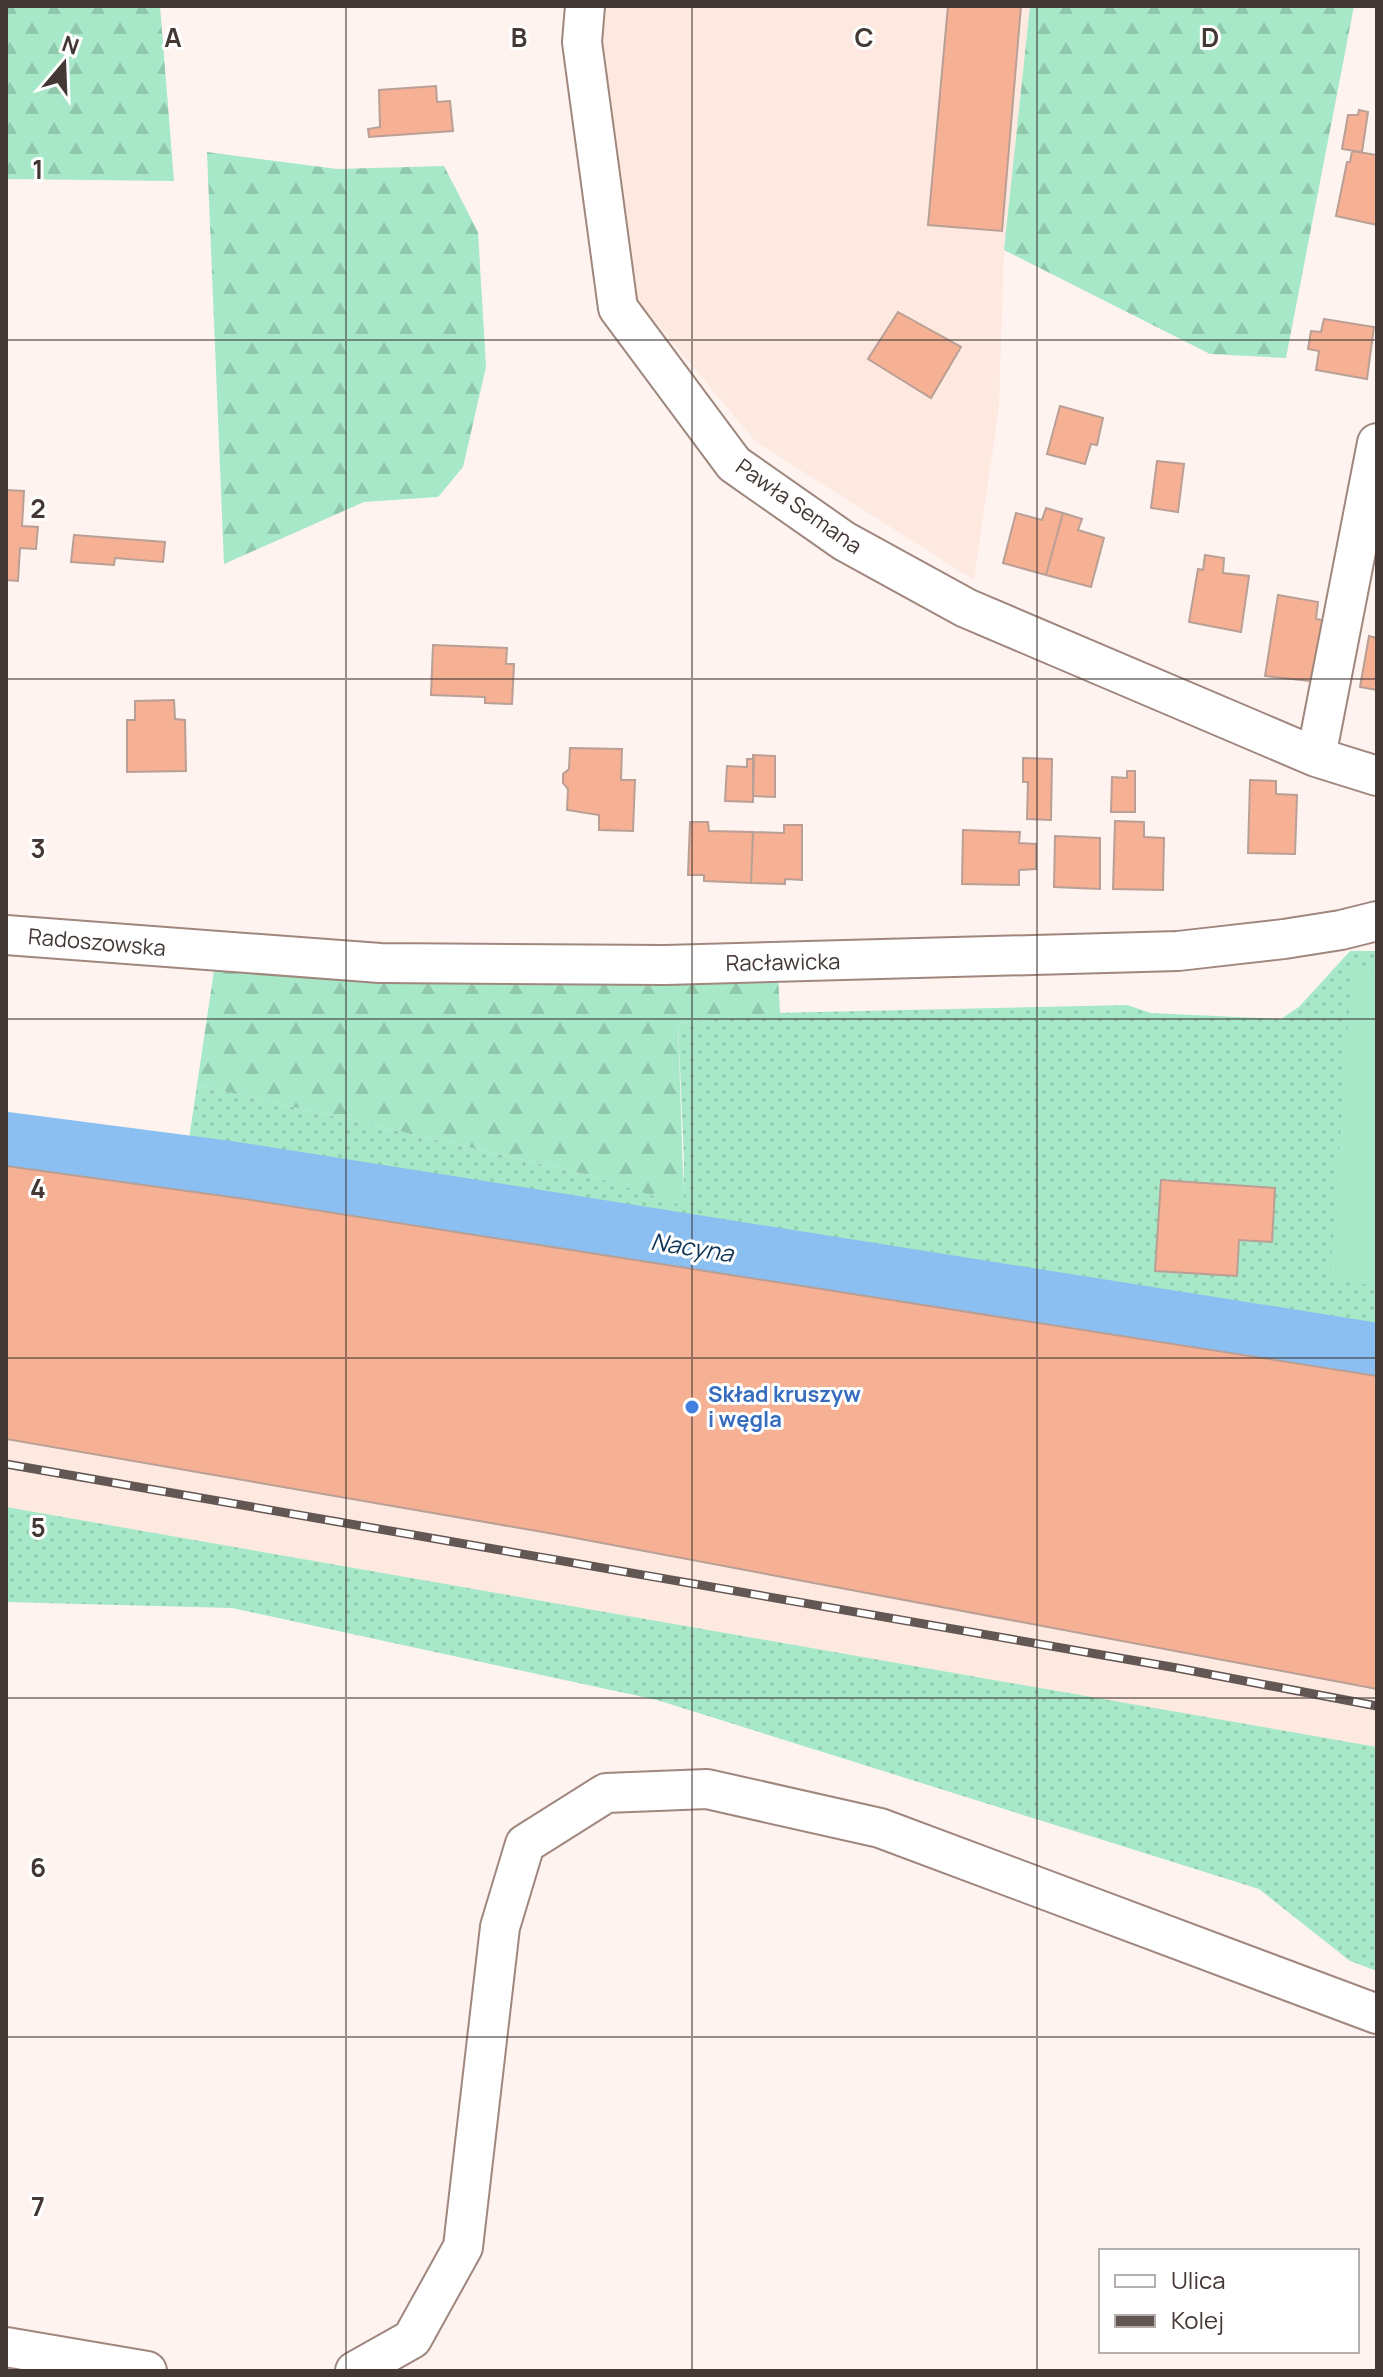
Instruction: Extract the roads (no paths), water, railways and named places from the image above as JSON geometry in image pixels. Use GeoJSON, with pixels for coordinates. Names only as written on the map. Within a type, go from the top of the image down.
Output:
{"type":"FeatureCollection","features":[{"type":"Feature","properties":{"kind":"street","name":"Pawła Semana"},"geometry":{"type":"LineString","coordinates":[[585,6],[582,42],[618,308],[734,464],[844,541],[966,608],[1316,757],[1377,776]]}},
{"type":"Feature","properties":{"kind":"street"},"geometry":{"type":"LineString","coordinates":[[1316,757],[1377,443]]}},
{"type":"Feature","properties":{"kind":"street","name":"Racławicka"},"geometry":{"type":"LineString","coordinates":[[187,950],[380,963],[649,965],[1078,955],[1214,948],[1341,930],[1377,921]]}},
{"type":"Feature","properties":{"kind":"street","name":"Radoszowska"},"geometry":{"type":"LineString","coordinates":[[6,935],[187,950]]}},
{"type":"Feature","properties":{"kind":"street"},"geometry":{"type":"LineString","coordinates":[[355,2371],[412,2339],[463,2247],[500,1927],[525,1844],[606,1793],[707,1789],[880,1828],[1377,2014]]}},
{"type":"Feature","properties":{"kind":"street"},"geometry":{"type":"LineString","coordinates":[[6,2347],[147,2371]]}},
{"type":"Feature","properties":{"kind":"waterway","name":"Nacyna"},"geometry":{"type":"LineString","coordinates":[[6,1146],[229,1175],[1377,1357]]}},
{"type":"Feature","properties":{"kind":"railway"},"geometry":{"type":"LineString","coordinates":[[6,1464],[1177,1668],[1377,1706]]}},
{"type":"Feature","properties":{"kind":"place","name":"Skład kruszyw i węgla"},"geometry":{"type":"Point","coordinates":[692,1407]}}]}
